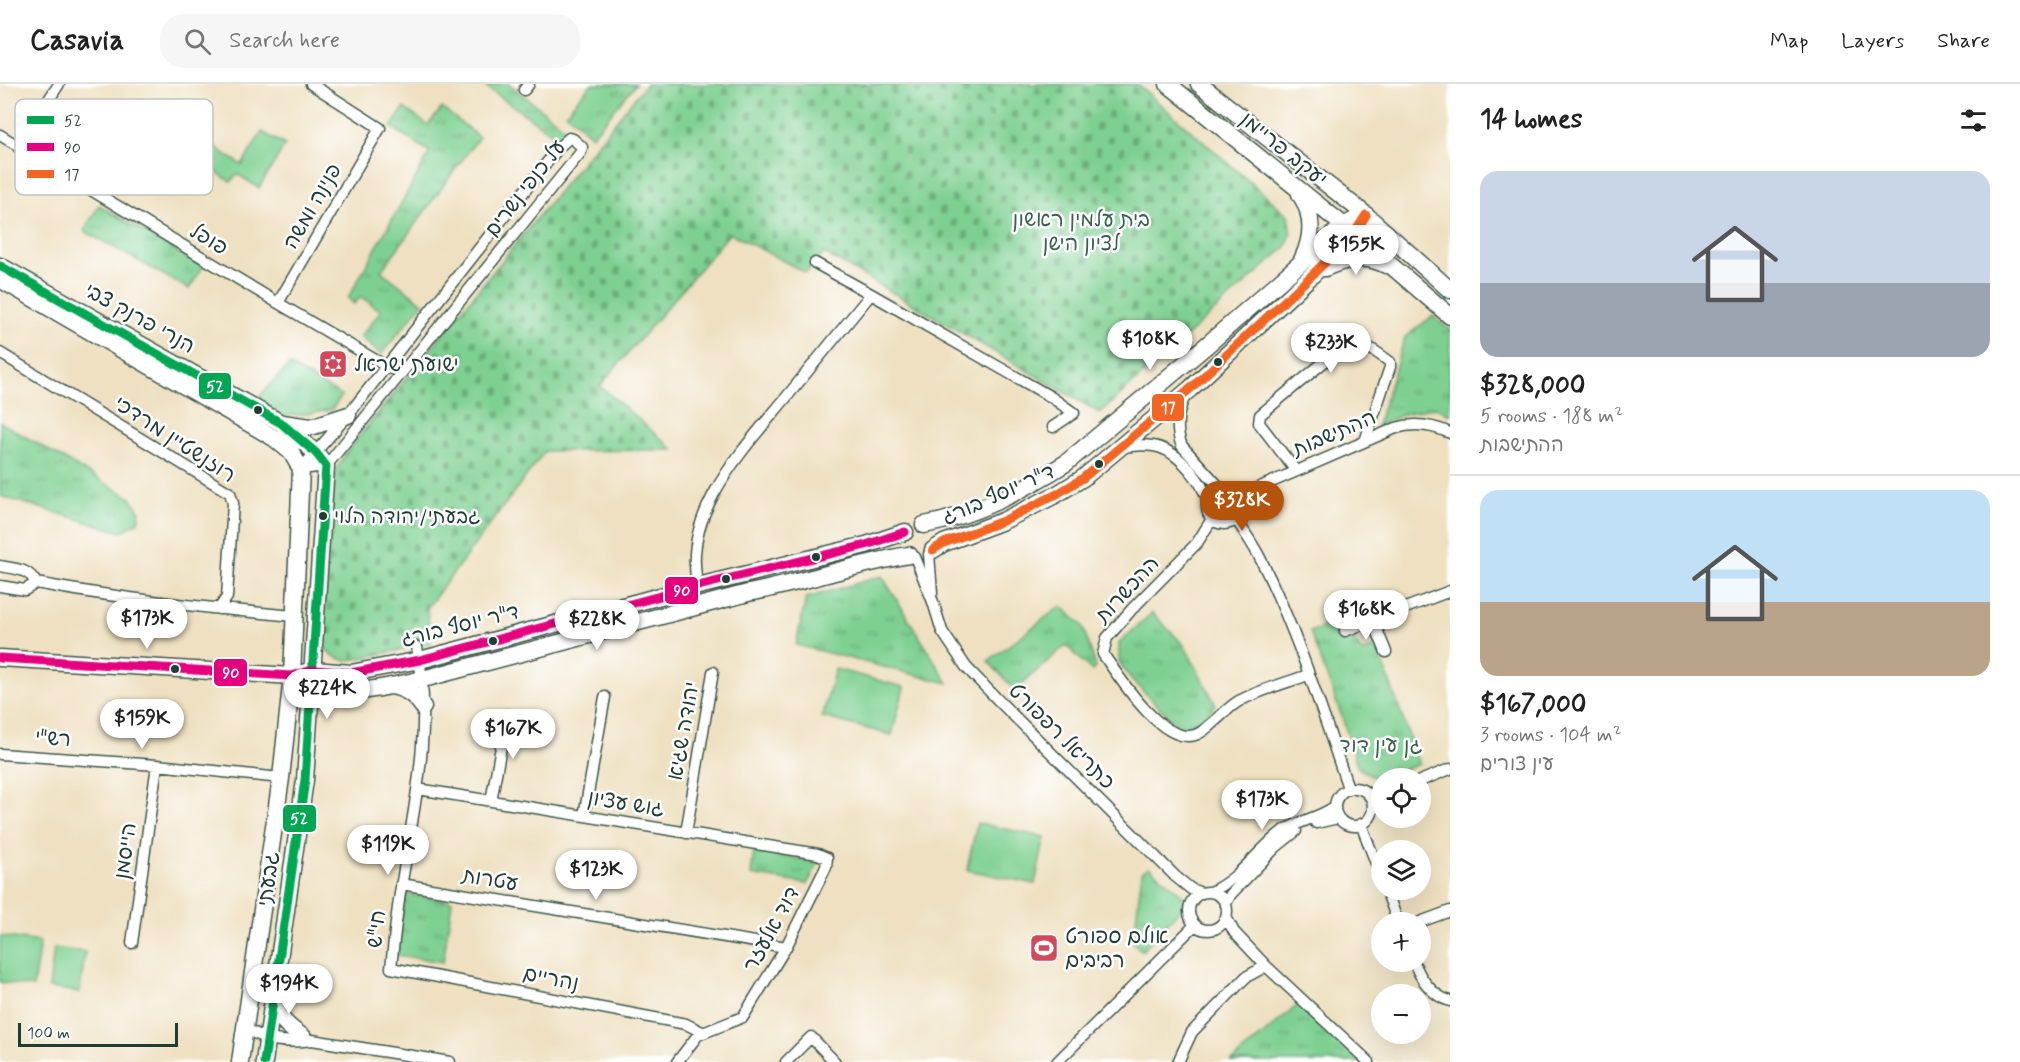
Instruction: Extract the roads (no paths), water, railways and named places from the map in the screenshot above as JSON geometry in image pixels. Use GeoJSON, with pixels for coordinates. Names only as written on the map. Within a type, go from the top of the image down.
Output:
{"type":"FeatureCollection","features":[{"type":"Feature","properties":{"kind":"street"},"geometry":{"type":"LineString","coordinates":[[49,99],[59,84]]}},
{"type":"Feature","properties":{"kind":"street","name":"פנינה ומשה"},"geometry":{"type":"LineString","coordinates":[[278,303],[380,128],[310,84]]}},
{"type":"Feature","properties":{"kind":"street","name":"יעקב פריימן"},"geometry":{"type":"LineString","coordinates":[[1168,84],[1403,275]]}},
{"type":"Feature","properties":{"kind":"street","name":"יעקב פריימן"},"geometry":{"type":"LineString","coordinates":[[1199,84],[1366,215],[1450,290]]}},
{"type":"Feature","properties":{"kind":"street","name":"פופל"},"geometry":{"type":"LineString","coordinates":[[0,135],[15,145]]}},
{"type":"Feature","properties":{"kind":"street","name":"על כנפי נשרים"},"geometry":{"type":"LineString","coordinates":[[301,469],[321,460],[400,374],[581,152],[582,147],[573,139],[566,140],[560,146],[348,415],[321,460]]}},
{"type":"Feature","properties":{"kind":"street"},"geometry":{"type":"LineString","coordinates":[[1292,184],[1306,203],[1310,221],[1310,241],[1304,272],[1356,258],[1383,263],[1403,275],[1450,316]]}},
{"type":"Feature","properties":{"kind":"street","name":"פופל"},"geometry":{"type":"LineString","coordinates":[[98,195],[400,374]]}},
{"type":"Feature","properties":{"kind":"street","name":"ד\"ר יוסף בורג"},"geometry":{"type":"LineString","coordinates":[[292,676],[312,689],[345,691],[390,686],[423,679],[870,562],[922,554],[944,543],[1003,521],[1083,478],[1122,447],[1190,389],[1304,272],[1366,215]]}},
{"type":"Feature","properties":{"kind":"street"},"geometry":{"type":"LineString","coordinates":[[815,263],[1051,397],[1074,413],[1053,427]]}},
{"type":"Feature","properties":{"kind":"street","name":"הנרי פרנק צבי"},"geometry":{"type":"LineString","coordinates":[[0,266],[281,423],[321,460]]}},
{"type":"Feature","properties":{"kind":"street","name":"ד\"ר יוסף בורג"},"geometry":{"type":"LineString","coordinates":[[924,525],[945,521],[979,509],[1042,478],[1066,463],[1304,272]]}},
{"type":"Feature","properties":{"kind":"street","name":"הנרי פרנק צבי"},"geometry":{"type":"LineString","coordinates":[[0,279],[274,438],[291,452],[301,469]]}},
{"type":"Feature","properties":{"kind":"street"},"geometry":{"type":"LineString","coordinates":[[698,586],[694,570],[696,547],[703,516],[718,485],[753,438],[871,294]]}},
{"type":"Feature","properties":{"kind":"street"},"geometry":{"type":"LineString","coordinates":[[1296,471],[1259,423],[1260,415],[1347,343],[1358,342],[1368,346],[1389,362],[1390,367],[1365,441]]}},
{"type":"Feature","properties":{"kind":"street","name":"רוזנשטיין מרדכי"},"geometry":{"type":"LineString","coordinates":[[0,353],[230,493],[233,502],[227,597],[219,609]]}},
{"type":"Feature","properties":{"kind":"street"},"geometry":{"type":"LineString","coordinates":[[1122,447],[1138,444],[1168,450],[1176,455],[1202,484],[1208,502],[1207,512],[1212,519],[1226,524],[1236,519],[1240,506],[1237,497],[1223,491],[1182,446],[1178,437],[1178,414],[1190,389]]}},
{"type":"Feature","properties":{"kind":"street"},"geometry":{"type":"LineString","coordinates":[[281,423],[311,427],[348,415]]}},
{"type":"Feature","properties":{"kind":"street","name":"ההתישבות"},"geometry":{"type":"LineString","coordinates":[[1237,497],[1408,424],[1426,425],[1450,433]]}},
{"type":"Feature","properties":{"kind":"street"},"geometry":{"type":"LineString","coordinates":[[301,469],[321,460]]}},
{"type":"Feature","properties":{"kind":"street","name":"גבעתי"},"geometry":{"type":"LineString","coordinates":[[264,1062],[305,780],[313,670],[321,460]]}},
{"type":"Feature","properties":{"kind":"street","name":"גבעתי"},"geometry":{"type":"LineString","coordinates":[[240,1062],[281,778],[292,676],[301,469]]}},
{"type":"Feature","properties":{"kind":"street"},"geometry":{"type":"LineString","coordinates":[[1208,502],[1213,494],[1223,491]]}},
{"type":"Feature","properties":{"kind":"street","name":"ההכשרות"},"geometry":{"type":"LineString","coordinates":[[1212,519],[1197,543],[1107,638],[1103,654],[1124,685],[1161,725],[1180,736],[1197,735],[1238,701],[1308,675]]}},
{"type":"Feature","properties":{"kind":"street"},"geometry":{"type":"LineString","coordinates":[[1236,519],[1259,557],[1308,675],[1348,788]]}},
{"type":"Feature","properties":{"kind":"street"},"geometry":{"type":"LineString","coordinates":[[913,525],[924,525],[936,540],[922,554],[903,546],[902,536],[905,532],[913,525]]}},
{"type":"Feature","properties":{"kind":"street","name":"ד\"ר יוסף בורג"},"geometry":{"type":"LineString","coordinates":[[292,676],[313,670],[351,673],[418,653],[866,545],[905,532]]}},
{"type":"Feature","properties":{"kind":"street","name":"כתריאל רפפורט"},"geometry":{"type":"LineString","coordinates":[[922,554],[942,631],[966,667],[1183,883],[1189,891],[1191,900]]}},
{"type":"Feature","properties":{"kind":"street"},"geometry":{"type":"LineString","coordinates":[[0,566],[27,572],[36,583]]}},
{"type":"Feature","properties":{"kind":"street"},"geometry":{"type":"LineString","coordinates":[[0,586],[25,590],[36,583],[83,592],[294,616]]}},
{"type":"Feature","properties":{"kind":"street"},"geometry":{"type":"LineString","coordinates":[[1345,631],[1450,591]]}},
{"type":"Feature","properties":{"kind":"street"},"geometry":{"type":"LineString","coordinates":[[1373,620],[1386,652]]}},
{"type":"Feature","properties":{"kind":"street"},"geometry":{"type":"LineString","coordinates":[[314,643],[323,656],[351,673]]}},
{"type":"Feature","properties":{"kind":"street","name":"חי\"ש"},"geometry":{"type":"LineString","coordinates":[[391,968],[401,884],[418,789],[423,679],[418,653]]}},
{"type":"Feature","properties":{"kind":"street"},"geometry":{"type":"LineString","coordinates":[[0,658],[292,676]]}},
{"type":"Feature","properties":{"kind":"street","name":"יהודה שגיא"},"geometry":{"type":"LineString","coordinates":[[686,833],[713,672]]}},
{"type":"Feature","properties":{"kind":"street"},"geometry":{"type":"LineString","coordinates":[[390,686],[408,691],[423,706]]}},
{"type":"Feature","properties":{"kind":"street"},"geometry":{"type":"LineString","coordinates":[[584,816],[605,697]]}},
{"type":"Feature","properties":{"kind":"street"},"geometry":{"type":"LineString","coordinates":[[491,801],[507,715]]}},
{"type":"Feature","properties":{"kind":"street","name":"רש\"י"},"geometry":{"type":"LineString","coordinates":[[0,754],[157,765],[281,778]]}},
{"type":"Feature","properties":{"kind":"street","name":"הייסמן"},"geometry":{"type":"LineString","coordinates":[[132,943],[157,765]]}},
{"type":"Feature","properties":{"kind":"street"},"geometry":{"type":"LineString","coordinates":[[1431,777],[1450,769]]}},
{"type":"Feature","properties":{"kind":"street"},"geometry":{"type":"LineString","coordinates":[[1244,943],[1218,927],[1203,930],[1195,925],[1188,910],[1191,900],[1205,892],[1224,886],[1279,835],[1292,826],[1334,807],[1338,795],[1348,788],[1359,788],[1371,796]]}},
{"type":"Feature","properties":{"kind":"street","name":"גוש עציון"},"geometry":{"type":"LineString","coordinates":[[418,789],[818,854],[827,858]]}},
{"type":"Feature","properties":{"kind":"street"},"geometry":{"type":"LineString","coordinates":[[1334,807],[1338,818],[1348,825],[1361,825],[1371,814]]}},
{"type":"Feature","properties":{"kind":"street"},"geometry":{"type":"LineString","coordinates":[[1338,818],[1322,821],[1295,832],[1276,847],[1231,894],[1226,903],[1226,917],[1244,943],[1266,966],[1368,1062]]}},
{"type":"Feature","properties":{"kind":"street"},"geometry":{"type":"LineString","coordinates":[[1361,825],[1371,851]]}},
{"type":"Feature","properties":{"kind":"street","name":"דוד אלעזר"},"geometry":{"type":"LineString","coordinates":[[702,1032],[743,1017],[786,947],[826,867],[827,858]]}},
{"type":"Feature","properties":{"kind":"street","name":"כתריאל רפפורט"},"geometry":{"type":"LineString","coordinates":[[1183,883],[1196,892],[1205,892]]}},
{"type":"Feature","properties":{"kind":"street","name":"עטרות"},"geometry":{"type":"LineString","coordinates":[[401,884],[786,947]]}},
{"type":"Feature","properties":{"kind":"street"},"geometry":{"type":"LineString","coordinates":[[1205,892],[1219,895],[1226,903]]}},
{"type":"Feature","properties":{"kind":"street"},"geometry":{"type":"LineString","coordinates":[[1431,918],[1450,911]]}},
{"type":"Feature","properties":{"kind":"street"},"geometry":{"type":"LineString","coordinates":[[1218,927],[1226,917]]}},
{"type":"Feature","properties":{"kind":"street"},"geometry":{"type":"LineString","coordinates":[[1057,1062],[1195,925]]}},
{"type":"Feature","properties":{"kind":"street"},"geometry":{"type":"LineString","coordinates":[[1178,1062],[1192,1032],[1246,977],[1266,966]]}},
{"type":"Feature","properties":{"kind":"street","name":"נהריים"},"geometry":{"type":"LineString","coordinates":[[391,968],[686,1024],[702,1032]]}},
{"type":"Feature","properties":{"kind":"street"},"geometry":{"type":"LineString","coordinates":[[1418,972],[1427,985],[1450,1001]]}},
{"type":"Feature","properties":{"kind":"street"},"geometry":{"type":"LineString","coordinates":[[275,997],[277,1012],[283,1022],[307,1039]]}},
{"type":"Feature","properties":{"kind":"street"},"geometry":{"type":"LineString","coordinates":[[245,1029],[293,1043],[307,1039],[450,1062]]}},
{"type":"Feature","properties":{"kind":"street"},"geometry":{"type":"LineString","coordinates":[[677,1062],[691,1042],[702,1032]]}},
{"type":"Feature","properties":{"kind":"street"},"geometry":{"type":"LineString","coordinates":[[786,1062],[811,1037],[835,1062]]}},
{"type":"Feature","properties":{"kind":"place","name":"ישועת ישראל"},"geometry":{"type":"Point","coordinates":[333,364]}},
{"type":"Feature","properties":{"kind":"place","name":"גבעתי/יהודה הלוי"},"geometry":{"type":"Point","coordinates":[323,516]}},
{"type":"Feature","properties":{"kind":"place","name":"אולם ספורט רביבים"},"geometry":{"type":"Point","coordinates":[1044,948]}},
{"type":"Feature","properties":{"kind":"park label","name":"בית עלמין ראשון לציון הישן"},"geometry":{"type":"Point","coordinates":[1081,231]}},
{"type":"Feature","properties":{"kind":"park label","name":"גן עין דוד"},"geometry":{"type":"Point","coordinates":[1381,745]}}]}
